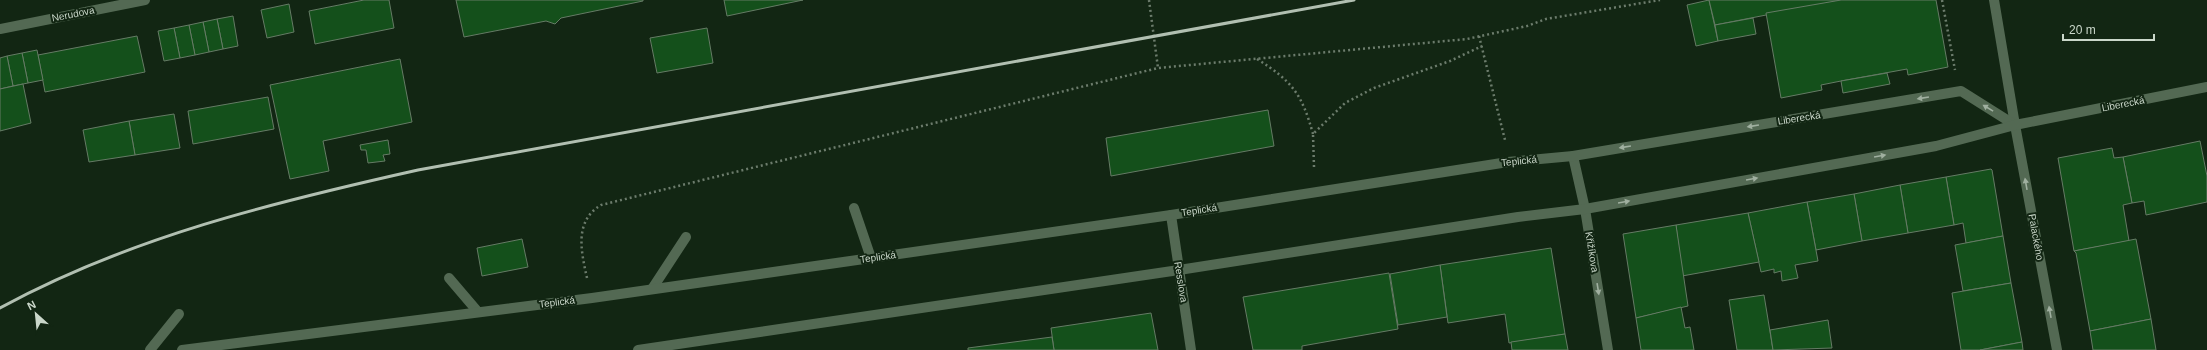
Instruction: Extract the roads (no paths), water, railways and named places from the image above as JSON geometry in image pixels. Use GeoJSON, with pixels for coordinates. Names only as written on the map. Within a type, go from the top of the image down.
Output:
{"type":"FeatureCollection","features":[{"type":"Feature","properties":{"kind":"street","name":"Nerudova"},"geometry":{"type":"LineString","coordinates":[[0,29],[145,0]]}},
{"type":"Feature","properties":{"kind":"street","name":"Palackého"},"geometry":{"type":"LineString","coordinates":[[1994,0],[2015,125],[2057,350]]}},
{"type":"Feature","properties":{"kind":"street","name":"Liberecká"},"geometry":{"type":"LineString","coordinates":[[1585,209],[1936,146],[2015,125],[2207,87]]}},
{"type":"Feature","properties":{"kind":"street","name":"Liberecká"},"geometry":{"type":"LineString","coordinates":[[1573,156],[1961,92],[2015,125]]}},
{"type":"Feature","properties":{"kind":"street","name":"Křižíkova"},"geometry":{"type":"LineString","coordinates":[[1573,156],[1585,209],[1608,350]]}},
{"type":"Feature","properties":{"kind":"street","name":"Teplická"},"geometry":{"type":"LineString","coordinates":[[182,350],[592,298],[1171,215],[1508,162],[1573,156]]}},
{"type":"Feature","properties":{"kind":"street"},"geometry":{"type":"LineString","coordinates":[[854,208],[871,258]]}},
{"type":"Feature","properties":{"kind":"street"},"geometry":{"type":"LineString","coordinates":[[638,350],[1179,270],[1518,217],[1585,209]]}},
{"type":"Feature","properties":{"kind":"street","name":"Resslova"},"geometry":{"type":"LineString","coordinates":[[1171,215],[1192,350]]}},
{"type":"Feature","properties":{"kind":"street"},"geometry":{"type":"LineString","coordinates":[[652,289],[686,237]]}},
{"type":"Feature","properties":{"kind":"street"},"geometry":{"type":"LineString","coordinates":[[448,278],[478,312]]}},
{"type":"Feature","properties":{"kind":"street"},"geometry":{"type":"LineString","coordinates":[[150,350],[179,314]]}},
{"type":"Feature","properties":{"kind":"railway"},"geometry":{"type":"LineString","coordinates":[[0,308],[49,283],[100,261],[152,242],[204,224],[364,182],[418,170],[1354,0]]}}]}
